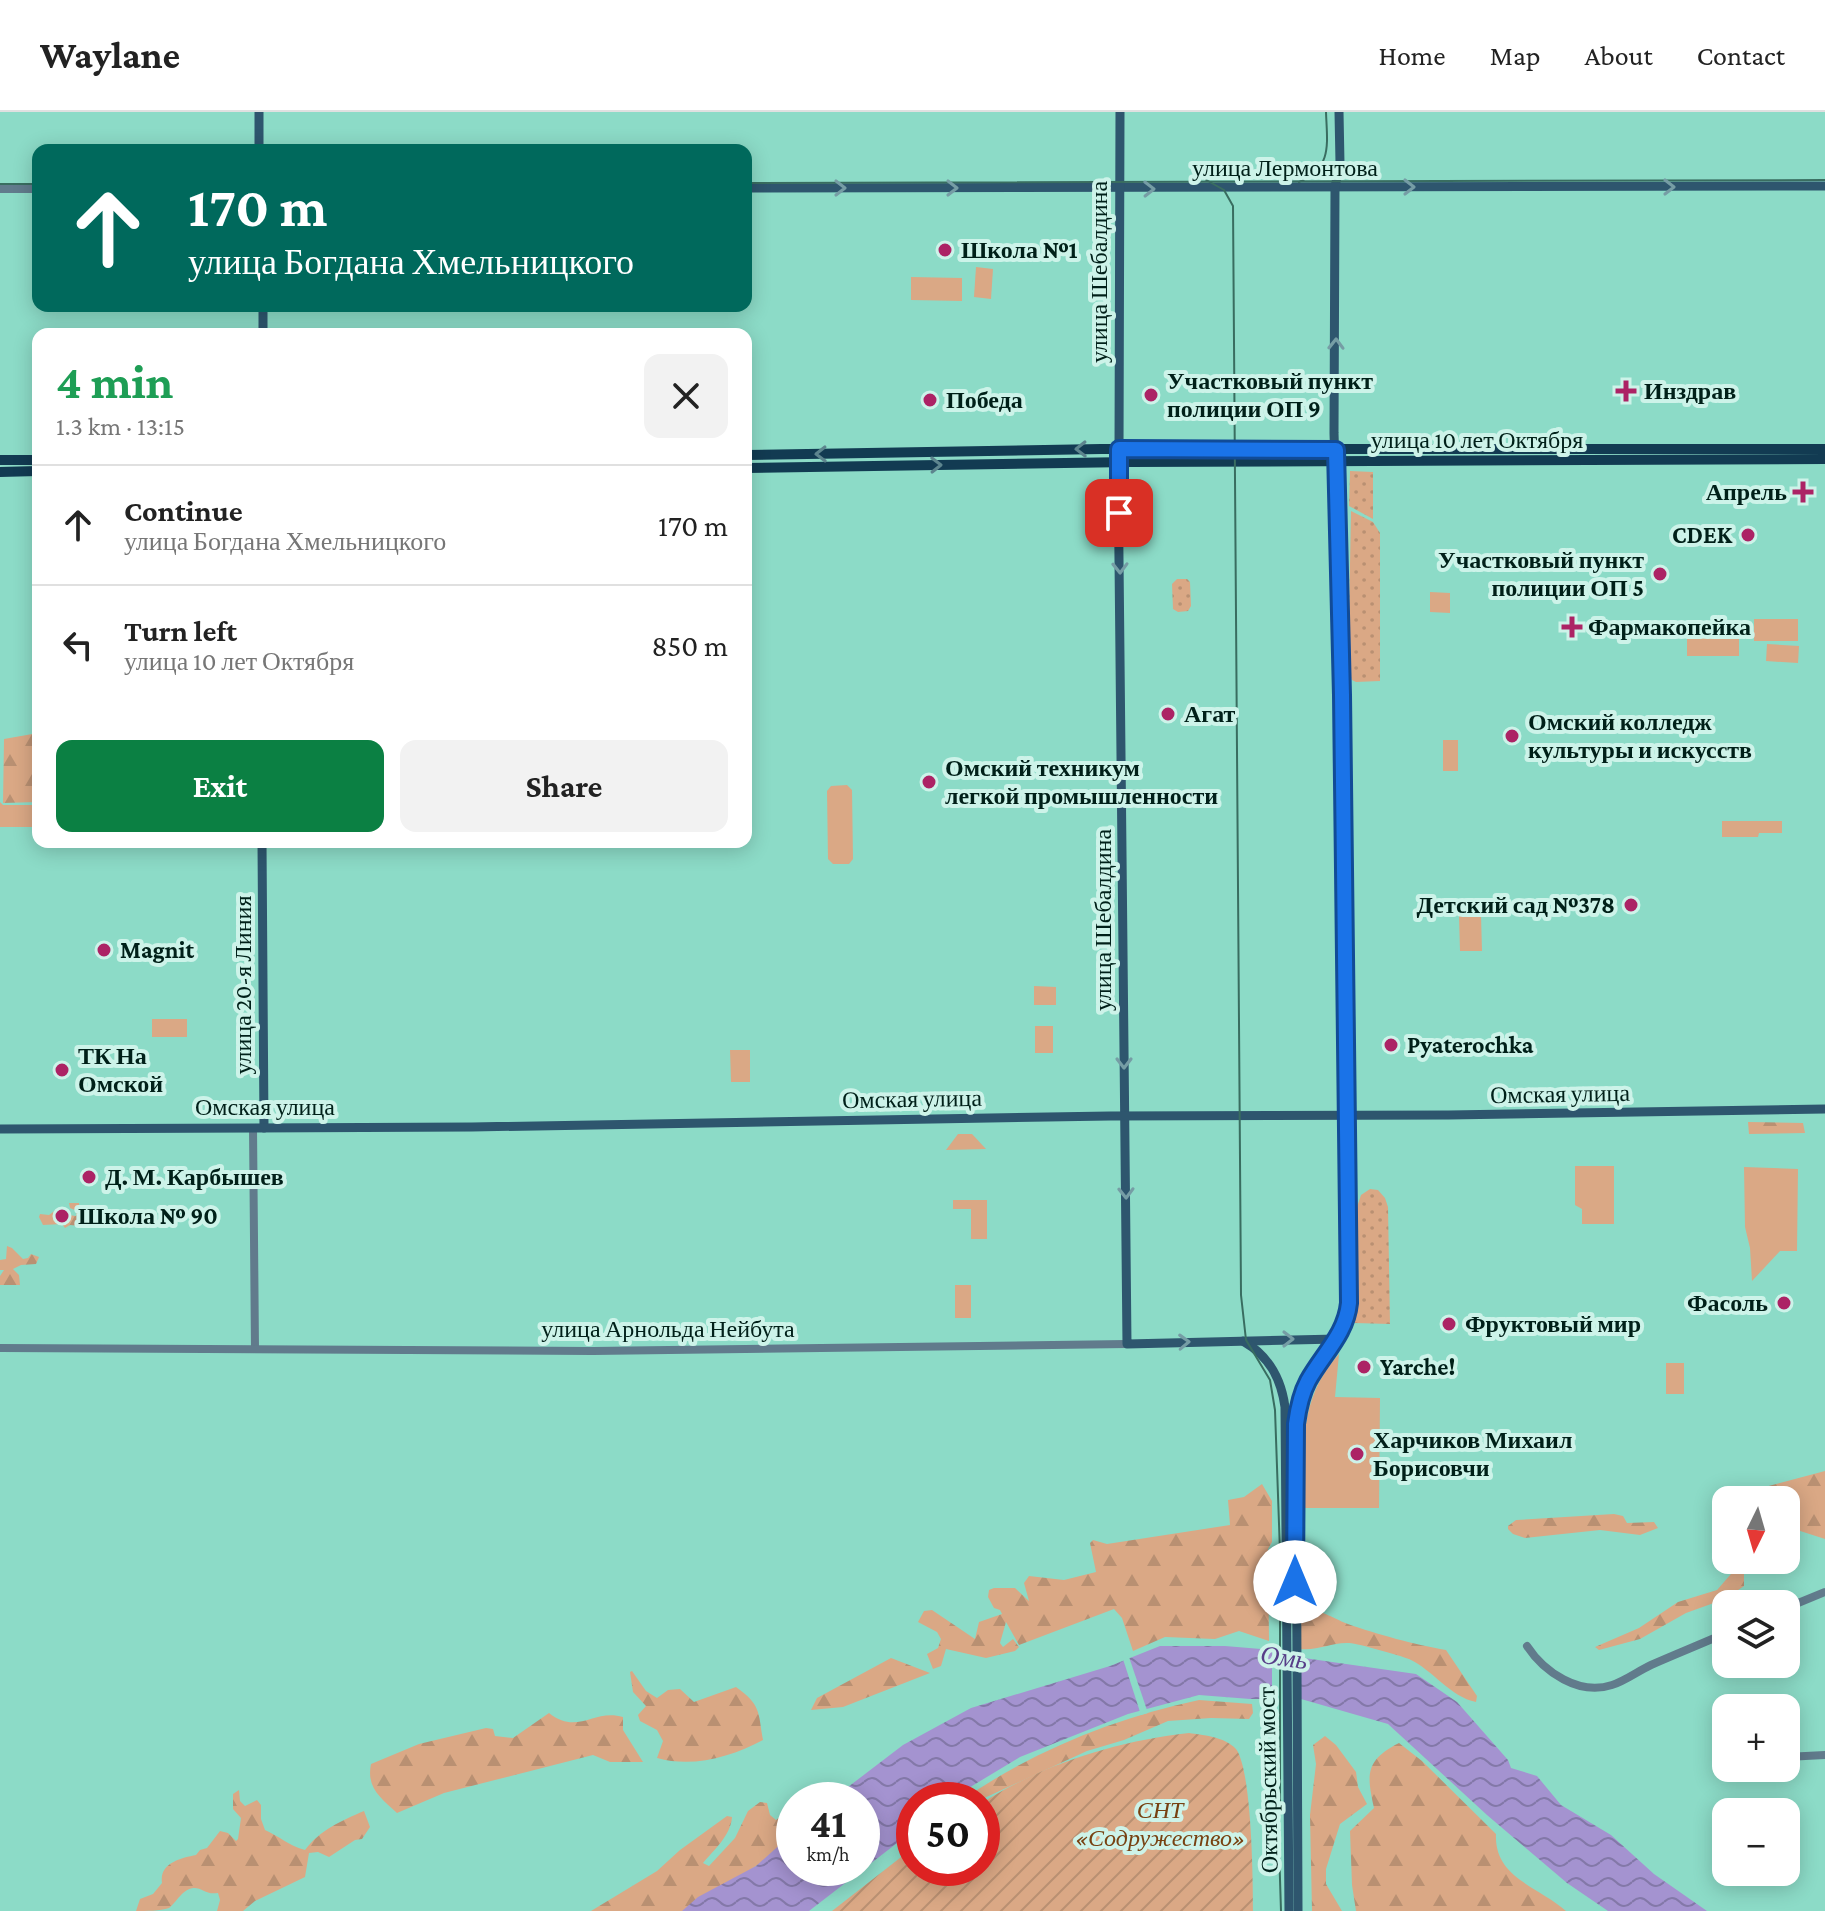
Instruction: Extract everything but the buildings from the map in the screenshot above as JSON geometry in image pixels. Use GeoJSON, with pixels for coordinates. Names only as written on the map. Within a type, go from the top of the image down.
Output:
{"type":"FeatureCollection","features":[{"type":"Feature","properties":{"kind":"main road"},"geometry":{"type":"LineString","coordinates":[[259,112],[259,144]]}},
{"type":"Feature","properties":{"kind":"main road","name":"улица Шебалдина"},"geometry":{"type":"LineString","coordinates":[[1120,112],[1118,462],[1127,1344]]}},
{"type":"Feature","properties":{"kind":"main road"},"geometry":{"type":"LineString","coordinates":[[1290,1552],[1296,1424],[1304,1390],[1337,1339],[1348,1316],[1349,1303],[1336,455],[1335,187],[1340,163],[1339,112]]}},
{"type":"Feature","properties":{"kind":"main road","name":"улица Лермонтова"},"geometry":{"type":"LineString","coordinates":[[752,188],[1825,186]]}},
{"type":"Feature","properties":{"kind":"main road","name":"улица 10 лет Октября"},"geometry":{"type":"LineString","coordinates":[[752,455],[1119,449],[1336,455],[1825,459]]}},
{"type":"Feature","properties":{"kind":"main road","name":"улица 10 лет Октября"},"geometry":{"type":"LineString","coordinates":[[752,468],[1336,455],[1825,449]]}},
{"type":"Feature","properties":{"kind":"main road"},"geometry":{"type":"LineString","coordinates":[[0,460],[32,460]]}},
{"type":"Feature","properties":{"kind":"main road"},"geometry":{"type":"LineString","coordinates":[[0,472],[32,471]]}},
{"type":"Feature","properties":{"kind":"main road","name":"улица 20-я Линия"},"geometry":{"type":"LineString","coordinates":[[258,1128],[262,848]]}},
{"type":"Feature","properties":{"kind":"main road","name":"Омская улица"},"geometry":{"type":"LineString","coordinates":[[0,1129],[1825,1109]]}},
{"type":"Feature","properties":{"kind":"main road","name":"улица Арнольда Нейбута"},"geometry":{"type":"LineString","coordinates":[[1127,1344],[1337,1339]]}},
{"type":"Feature","properties":{"kind":"main road"},"geometry":{"type":"LineString","coordinates":[[1240,1340],[1264,1356],[1283,1389],[1290,1552]]}},
{"type":"Feature","properties":{"kind":"main road","name":"Октябрьский мост"},"geometry":{"type":"LineString","coordinates":[[1289,1911],[1290,1552]]}},
{"type":"Feature","properties":{"kind":"main road","name":"Октябрьский мост"},"geometry":{"type":"LineString","coordinates":[[1290,1552],[1298,1911]]}},
{"type":"Feature","properties":{"kind":"street"},"geometry":{"type":"LineString","coordinates":[[0,189],[32,189]]}},
{"type":"Feature","properties":{"kind":"street","name":"улица 20-я Линия"},"geometry":{"type":"LineString","coordinates":[[255,1349],[258,1128]]}},
{"type":"Feature","properties":{"kind":"street","name":"улица Арнольда Нейбута"},"geometry":{"type":"LineString","coordinates":[[0,1348],[654,1350],[1127,1344]]}},
{"type":"Feature","properties":{"kind":"street"},"geometry":{"type":"LineString","coordinates":[[1800,1602],[1825,1592]]}},
{"type":"Feature","properties":{"kind":"street"},"geometry":{"type":"LineString","coordinates":[[1527,1646],[1544,1668],[1562,1679],[1580,1686],[1600,1687],[1612,1685],[1712,1639]]}},
{"type":"Feature","properties":{"kind":"street"},"geometry":{"type":"LineString","coordinates":[[1800,1756],[1825,1755]]}},
{"type":"Feature","properties":{"kind":"green space"},"geometry":{"type":"Polygon","coordinates":[[[976,267],[993,269],[991,299],[974,297],[976,267]]]}},
{"type":"Feature","properties":{"kind":"green space"},"geometry":{"type":"Polygon","coordinates":[[[911,277],[962,278],[962,301],[911,300],[911,277]]]}},
{"type":"Feature","properties":{"kind":"green space"},"geometry":{"type":"Polygon","coordinates":[[[1350,471],[1373,472],[1373,519],[1349,506],[1350,471]]]}},
{"type":"Feature","properties":{"kind":"green space"},"geometry":{"type":"Polygon","coordinates":[[[1351,511],[1373,522],[1380,533],[1380,681],[1356,682],[1348,671],[1351,511]]]}},
{"type":"Feature","properties":{"kind":"green space"},"geometry":{"type":"Polygon","coordinates":[[[1177,579],[1190,582],[1191,606],[1188,611],[1173,609],[1172,584],[1177,579]]]}},
{"type":"Feature","properties":{"kind":"green space"},"geometry":{"type":"Polygon","coordinates":[[[1430,592],[1450,593],[1450,613],[1430,612],[1430,592]]]}},
{"type":"Feature","properties":{"kind":"green space"},"geometry":{"type":"Polygon","coordinates":[[[1754,619],[1798,619],[1798,641],[1754,641],[1754,619]]]}},
{"type":"Feature","properties":{"kind":"green space"},"geometry":{"type":"Polygon","coordinates":[[[1687,626],[1739,627],[1739,656],[1687,656],[1687,626]]]}},
{"type":"Feature","properties":{"kind":"green space"},"geometry":{"type":"Polygon","coordinates":[[[1767,644],[1799,646],[1798,663],[1766,661],[1767,644]]]}},
{"type":"Feature","properties":{"kind":"green space"},"geometry":{"type":"Polygon","coordinates":[[[32,734],[32,802],[3,803],[4,739],[32,734]]]}},
{"type":"Feature","properties":{"kind":"green space"},"geometry":{"type":"Polygon","coordinates":[[[1443,740],[1458,740],[1458,771],[1443,771],[1443,740]]]}},
{"type":"Feature","properties":{"kind":"green space"},"geometry":{"type":"Polygon","coordinates":[[[847,785],[852,790],[853,859],[849,864],[833,864],[828,859],[827,791],[831,786],[847,785]]]}},
{"type":"Feature","properties":{"kind":"green space"},"geometry":{"type":"Polygon","coordinates":[[[0,802],[3,805],[32,805],[32,827],[0,827],[0,802]]]}},
{"type":"Feature","properties":{"kind":"green space"},"geometry":{"type":"Polygon","coordinates":[[[1722,821],[1782,821],[1782,833],[1722,837],[1722,821]]]}},
{"type":"Feature","properties":{"kind":"green space"},"geometry":{"type":"Polygon","coordinates":[[[1481,915],[1482,951],[1460,951],[1459,916],[1481,915]]]}},
{"type":"Feature","properties":{"kind":"green space"},"geometry":{"type":"Polygon","coordinates":[[[1034,986],[1056,987],[1056,1005],[1034,1005],[1034,986]]]}},
{"type":"Feature","properties":{"kind":"green space"},"geometry":{"type":"Polygon","coordinates":[[[152,1019],[187,1019],[187,1037],[152,1037],[152,1019]]]}},
{"type":"Feature","properties":{"kind":"green space"},"geometry":{"type":"Polygon","coordinates":[[[1035,1026],[1053,1026],[1053,1053],[1035,1053],[1035,1026]]]}},
{"type":"Feature","properties":{"kind":"green space"},"geometry":{"type":"Polygon","coordinates":[[[730,1050],[750,1050],[750,1082],[731,1082],[730,1050]]]}},
{"type":"Feature","properties":{"kind":"green space"},"geometry":{"type":"Polygon","coordinates":[[[1748,1122],[1803,1123],[1805,1133],[1749,1134],[1748,1122]]]}},
{"type":"Feature","properties":{"kind":"green space"},"geometry":{"type":"Polygon","coordinates":[[[958,1134],[972,1134],[986,1149],[946,1150],[958,1134]]]}},
{"type":"Feature","properties":{"kind":"green space"},"geometry":{"type":"Polygon","coordinates":[[[1575,1166],[1614,1166],[1614,1224],[1582,1224],[1582,1209],[1575,1205],[1575,1166]]]}},
{"type":"Feature","properties":{"kind":"green space"},"geometry":{"type":"Polygon","coordinates":[[[1744,1167],[1798,1169],[1797,1251],[1780,1251],[1752,1281],[1745,1227],[1744,1167]]]}},
{"type":"Feature","properties":{"kind":"green space"},"geometry":{"type":"Polygon","coordinates":[[[1370,1189],[1378,1190],[1388,1207],[1390,1324],[1354,1323],[1357,1207],[1361,1195],[1370,1189]]]}},
{"type":"Feature","properties":{"kind":"green space"},"geometry":{"type":"Polygon","coordinates":[[[953,1200],[987,1200],[987,1239],[971,1239],[971,1209],[953,1209],[953,1200]]]}},
{"type":"Feature","properties":{"kind":"green space"},"geometry":{"type":"Polygon","coordinates":[[[69,1203],[79,1203],[80,1226],[65,1228],[62,1224],[43,1225],[40,1214],[49,1215],[57,1209],[61,1214],[76,1216],[77,1211],[70,1208],[69,1203]]]}},
{"type":"Feature","properties":{"kind":"green space"},"geometry":{"type":"Polygon","coordinates":[[[7,1246],[23,1259],[31,1254],[39,1257],[36,1264],[13,1269],[19,1275],[20,1285],[0,1285],[4,1270],[0,1270],[0,1260],[6,1259],[7,1246]]]}},
{"type":"Feature","properties":{"kind":"green space"},"geometry":{"type":"Polygon","coordinates":[[[955,1285],[971,1285],[971,1318],[955,1318],[955,1285]]]}},
{"type":"Feature","properties":{"kind":"green space"},"geometry":{"type":"Polygon","coordinates":[[[1339,1354],[1335,1397],[1380,1398],[1379,1508],[1303,1508],[1304,1446],[1309,1408],[1325,1371],[1339,1354]]]}},
{"type":"Feature","properties":{"kind":"green space"},"geometry":{"type":"Polygon","coordinates":[[[1666,1363],[1684,1363],[1684,1394],[1666,1394],[1666,1363]]]}},
{"type":"Feature","properties":{"kind":"green space"},"geometry":{"type":"Polygon","coordinates":[[[1825,1471],[1825,1539],[1800,1531],[1800,1486],[1768,1486],[1825,1471]]]}},
{"type":"Feature","properties":{"kind":"green space"},"geometry":{"type":"Polygon","coordinates":[[[1262,1484],[1272,1501],[1272,1542],[1268,1549],[1269,1641],[1239,1631],[1215,1639],[1165,1637],[1133,1651],[1122,1618],[1114,1609],[1019,1645],[1006,1622],[1000,1643],[1003,1647],[1013,1639],[1019,1647],[1015,1651],[986,1658],[946,1649],[941,1666],[933,1669],[927,1654],[938,1648],[941,1639],[937,1632],[918,1622],[924,1611],[932,1610],[975,1639],[979,1622],[1002,1614],[988,1597],[989,1590],[1015,1588],[1029,1601],[1024,1583],[1029,1576],[1064,1580],[1096,1572],[1090,1543],[1093,1540],[1107,1544],[1230,1525],[1228,1500],[1244,1497],[1262,1484]]]}},
{"type":"Feature","properties":{"kind":"green space"},"geometry":{"type":"Polygon","coordinates":[[[1623,1516],[1627,1523],[1654,1522],[1658,1528],[1640,1535],[1600,1530],[1525,1538],[1508,1529],[1516,1520],[1623,1516]]]}},
{"type":"Feature","properties":{"kind":"green space"},"geometry":{"type":"Polygon","coordinates":[[[1731,1574],[1744,1574],[1744,1586],[1738,1590],[1717,1590],[1731,1574]]]}},
{"type":"Feature","properties":{"kind":"green space"},"geometry":{"type":"Polygon","coordinates":[[[1712,1592],[1712,1604],[1686,1613],[1640,1639],[1599,1650],[1595,1647],[1639,1628],[1678,1602],[1712,1592]]]}},
{"type":"Feature","properties":{"kind":"green space"},"geometry":{"type":"Polygon","coordinates":[[[1301,1607],[1383,1635],[1446,1650],[1477,1696],[1476,1702],[1458,1695],[1418,1664],[1397,1655],[1349,1643],[1300,1649],[1301,1607]]]}},
{"type":"Feature","properties":{"kind":"green space"},"geometry":{"type":"Polygon","coordinates":[[[891,1658],[930,1673],[843,1707],[811,1710],[817,1698],[891,1658]]]}},
{"type":"Feature","properties":{"kind":"green space"},"geometry":{"type":"Polygon","coordinates":[[[632,1671],[646,1691],[657,1698],[668,1690],[680,1689],[694,1702],[736,1687],[757,1709],[763,1740],[712,1759],[684,1762],[657,1758],[663,1741],[657,1730],[640,1721],[638,1715],[646,1706],[633,1692],[632,1671]]]}},
{"type":"Feature","properties":{"kind":"green space"},"geometry":{"type":"Polygon","coordinates":[[[1199,1700],[1252,1704],[1253,1713],[1249,1719],[1168,1721],[1124,1740],[1087,1751],[1000,1791],[1000,1782],[989,1782],[1076,1738],[1168,1707],[1199,1700]]]}},
{"type":"Feature","properties":{"kind":"green space"},"geometry":{"type":"Polygon","coordinates":[[[549,1713],[569,1722],[613,1715],[623,1717],[623,1730],[643,1762],[610,1762],[593,1755],[444,1793],[397,1813],[373,1786],[371,1764],[419,1744],[486,1728],[493,1729],[495,1736],[513,1738],[549,1713]]]}},
{"type":"Feature","properties":{"kind":"green space","name":"СНТ «Содружество»"},"geometry":{"type":"Polygon","coordinates":[[[1189,1733],[1214,1737],[1236,1749],[1245,1779],[1253,1911],[832,1911],[864,1886],[880,1886],[880,1874],[896,1861],[896,1886],[1000,1886],[1000,1792],[1081,1756],[1189,1733]]]}},
{"type":"Feature","properties":{"kind":"green space"},"geometry":{"type":"Polygon","coordinates":[[[1325,1736],[1336,1745],[1356,1772],[1358,1787],[1367,1804],[1340,1824],[1326,1869],[1326,1884],[1342,1911],[1312,1911],[1310,1815],[1316,1764],[1313,1745],[1325,1736]]]}},
{"type":"Feature","properties":{"kind":"green space"},"geometry":{"type":"Polygon","coordinates":[[[1399,1743],[1422,1761],[1496,1834],[1497,1849],[1510,1871],[1566,1911],[1356,1911],[1350,1831],[1374,1808],[1370,1777],[1374,1762],[1399,1743]]]}},
{"type":"Feature","properties":{"kind":"green space"},"geometry":{"type":"Polygon","coordinates":[[[239,1790],[240,1801],[245,1806],[257,1800],[261,1805],[265,1830],[305,1850],[339,1822],[364,1811],[370,1827],[362,1839],[355,1840],[329,1857],[318,1852],[309,1853],[305,1877],[255,1901],[243,1911],[217,1911],[218,1893],[194,1888],[183,1893],[169,1908],[136,1911],[140,1899],[153,1894],[162,1883],[167,1866],[207,1848],[220,1831],[228,1833],[236,1841],[238,1839],[241,1818],[233,1809],[233,1794],[239,1790]]]}},
{"type":"Feature","properties":{"kind":"green space"},"geometry":{"type":"Polygon","coordinates":[[[760,1802],[767,1803],[770,1815],[776,1820],[776,1852],[690,1911],[591,1911],[657,1871],[727,1816],[732,1817],[725,1836],[703,1863],[709,1866],[735,1838],[748,1811],[760,1802]]]}},
{"type":"Feature","properties":{"kind":"water","name":"Омь"},"geometry":{"type":"Polygon","coordinates":[[[1160,1646],[1225,1646],[1416,1674],[1457,1702],[1508,1760],[1511,1768],[1537,1776],[1561,1805],[1611,1835],[1654,1874],[1707,1911],[1608,1911],[1567,1883],[1487,1815],[1388,1724],[1301,1699],[1199,1695],[1128,1714],[1020,1757],[979,1782],[896,1782],[896,1844],[880,1856],[880,1782],[855,1782],[903,1745],[971,1708],[1110,1666],[1160,1646]]]}},
{"type":"Feature","properties":{"kind":"water"},"geometry":{"type":"Polygon","coordinates":[[[776,1848],[776,1886],[841,1886],[809,1911],[682,1911],[698,1897],[756,1866],[776,1848]]]}},
{"type":"Feature","properties":{"kind":"pier"},"geometry":{"type":"Polygon","coordinates":[[[1272,1647],[1300,1653],[1300,1703],[1272,1703],[1272,1647]]]}},
{"type":"Feature","properties":{"kind":"pier"},"geometry":{"type":"Polygon","coordinates":[[[1128,1654],[1148,1713],[1141,1715],[1122,1656],[1128,1654]]]}},
{"type":"Feature","properties":{"kind":"tram line"},"geometry":{"type":"LineString","coordinates":[[1299,182],[1318,170],[1323,162],[1327,144],[1326,112]]}},
{"type":"Feature","properties":{"kind":"tram line"},"geometry":{"type":"LineString","coordinates":[[1201,177],[1224,190],[1233,206],[1241,1295],[1246,1340],[1270,1380],[1275,1410],[1280,1552],[1278,1815],[1281,1911]]}},
{"type":"Feature","properties":{"kind":"tram line"},"geometry":{"type":"LineString","coordinates":[[752,183],[1825,180]]}},
{"type":"Feature","properties":{"kind":"tram line"},"geometry":{"type":"LineString","coordinates":[[0,184],[32,184]]}},
{"type":"Feature","properties":{"kind":"place","name":"Школа №1"},"geometry":{"type":"Point","coordinates":[945,250]}},
{"type":"Feature","properties":{"kind":"place","name":"Инздрав"},"geometry":{"type":"Point","coordinates":[1626,391]}},
{"type":"Feature","properties":{"kind":"place","name":"Участковый пункт полиции ОП 9"},"geometry":{"type":"Point","coordinates":[1151,395]}},
{"type":"Feature","properties":{"kind":"place","name":"Победа"},"geometry":{"type":"Point","coordinates":[930,400]}},
{"type":"Feature","properties":{"kind":"place","name":"Апрель"},"geometry":{"type":"Point","coordinates":[1803,492]}},
{"type":"Feature","properties":{"kind":"place","name":"CDEK"},"geometry":{"type":"Point","coordinates":[1748,535]}},
{"type":"Feature","properties":{"kind":"place","name":"Участковый пункт полиции ОП 5"},"geometry":{"type":"Point","coordinates":[1660,574]}},
{"type":"Feature","properties":{"kind":"place","name":"Фармакопейка"},"geometry":{"type":"Point","coordinates":[1572,627]}},
{"type":"Feature","properties":{"kind":"place","name":"Агат"},"geometry":{"type":"Point","coordinates":[1168,714]}},
{"type":"Feature","properties":{"kind":"place","name":"Омский колледж культуры и искусств"},"geometry":{"type":"Point","coordinates":[1512,736]}},
{"type":"Feature","properties":{"kind":"place","name":"Омский техникум легкой промышленности"},"geometry":{"type":"Point","coordinates":[929,782]}},
{"type":"Feature","properties":{"kind":"place","name":"Детский сад №378"},"geometry":{"type":"Point","coordinates":[1631,905]}},
{"type":"Feature","properties":{"kind":"place","name":"Magnit"},"geometry":{"type":"Point","coordinates":[104,950]}},
{"type":"Feature","properties":{"kind":"place","name":"Pyaterochka"},"geometry":{"type":"Point","coordinates":[1391,1045]}},
{"type":"Feature","properties":{"kind":"place","name":"ТК На Омской"},"geometry":{"type":"Point","coordinates":[62,1070]}},
{"type":"Feature","properties":{"kind":"place","name":"Д. М. Карбышев"},"geometry":{"type":"Point","coordinates":[89,1177]}},
{"type":"Feature","properties":{"kind":"place","name":"Школа № 90"},"geometry":{"type":"Point","coordinates":[62,1216]}},
{"type":"Feature","properties":{"kind":"place","name":"Фасоль"},"geometry":{"type":"Point","coordinates":[1784,1303]}},
{"type":"Feature","properties":{"kind":"place","name":"Фруктовый мир"},"geometry":{"type":"Point","coordinates":[1449,1324]}},
{"type":"Feature","properties":{"kind":"place","name":"Yarche!"},"geometry":{"type":"Point","coordinates":[1364,1367]}},
{"type":"Feature","properties":{"kind":"place","name":"Харчиков Михаил Борисовчи"},"geometry":{"type":"Point","coordinates":[1357,1454]}},
{"type":"Feature","properties":{"kind":"route"},"geometry":{"type":"LineString","coordinates":[[1119,513],[1119,449],[1336,450],[1349,1303],[1343,1328],[1309,1380],[1299,1405],[1296,1424],[1295,1582]]}}]}
